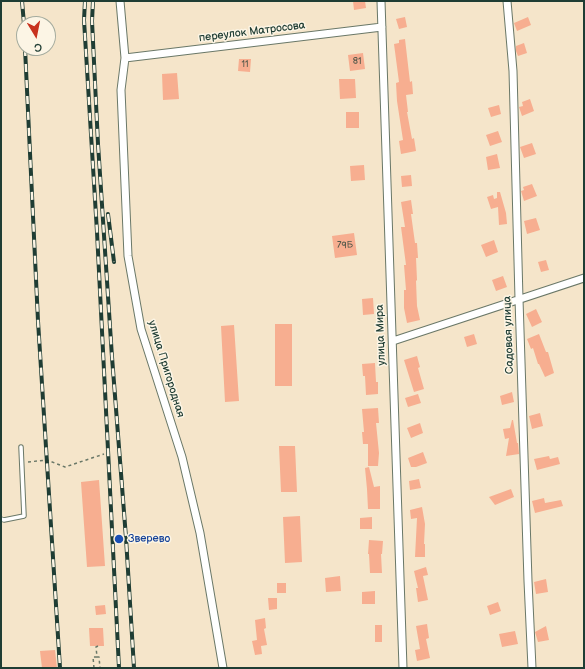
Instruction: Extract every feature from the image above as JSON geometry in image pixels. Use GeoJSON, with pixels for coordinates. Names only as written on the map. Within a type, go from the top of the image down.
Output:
{"type":"FeatureCollection","features":[{"type":"Feature","properties":{"kind":"street","name":"улица Пригородная"},"geometry":{"type":"LineString","coordinates":[[120,1],[125,58],[121,90],[128,256],[140,329],[182,458],[200,533],[223,668]]}},
{"type":"Feature","properties":{"kind":"street","name":"улица Мира"},"geometry":{"type":"LineString","coordinates":[[381,1],[403,668]]}},
{"type":"Feature","properties":{"kind":"street","name":"Садовая улица"},"geometry":{"type":"LineString","coordinates":[[507,1],[513,71],[519,299],[532,668]]}},
{"type":"Feature","properties":{"kind":"street","name":"переулок Матросова"},"geometry":{"type":"LineString","coordinates":[[125,58],[382,28]]}},
{"type":"Feature","properties":{"kind":"street"},"geometry":{"type":"LineString","coordinates":[[393,341],[584,278]]}},
{"type":"Feature","properties":{"kind":"lane"},"geometry":{"type":"LineString","coordinates":[[1,519],[4,520],[24,516],[21,447]]}},
{"type":"Feature","properties":{"kind":"path"},"geometry":{"type":"LineString","coordinates":[[22,463],[47,460],[65,467],[104,454]]}},
{"type":"Feature","properties":{"kind":"path"},"geometry":{"type":"LineString","coordinates":[[98,646],[96,648],[100,668]]}},
{"type":"Feature","properties":{"kind":"path"},"geometry":{"type":"LineString","coordinates":[[94,668],[93,657],[97,657]]}},
{"type":"Feature","properties":{"kind":"building"},"geometry":{"type":"Polygon","coordinates":[[[353,1],[365,1],[366,8],[354,10],[353,1]]]}},
{"type":"Feature","properties":{"kind":"building"},"geometry":{"type":"Polygon","coordinates":[[[405,17],[407,27],[399,29],[396,19],[405,17]]]}},
{"type":"Feature","properties":{"kind":"building"},"geometry":{"type":"Polygon","coordinates":[[[528,17],[531,25],[517,31],[514,23],[528,17]]]}},
{"type":"Feature","properties":{"kind":"building"},"geometry":{"type":"Polygon","coordinates":[[[405,39],[410,82],[412,81],[413,94],[406,95],[407,112],[416,151],[401,154],[399,141],[403,140],[397,101],[396,83],[399,82],[394,44],[399,43],[399,40],[405,39]]]}},
{"type":"Feature","properties":{"kind":"building"},"geometry":{"type":"Polygon","coordinates":[[[524,43],[527,53],[518,56],[516,46],[524,43]]]}},
{"type":"Feature","properties":{"kind":"building"},"geometry":{"type":"Polygon","coordinates":[[[363,53],[365,69],[350,71],[348,55],[363,53]]]}},
{"type":"Feature","properties":{"kind":"building"},"geometry":{"type":"Polygon","coordinates":[[[239,59],[251,59],[250,72],[238,71],[239,59]]]}},
{"type":"Feature","properties":{"kind":"building"},"geometry":{"type":"Polygon","coordinates":[[[177,73],[179,99],[163,100],[162,74],[177,73]]]}},
{"type":"Feature","properties":{"kind":"building"},"geometry":{"type":"Polygon","coordinates":[[[339,79],[355,79],[356,98],[340,99],[339,79]]]}},
{"type":"Feature","properties":{"kind":"building"},"geometry":{"type":"Polygon","coordinates":[[[530,99],[534,111],[522,116],[519,107],[523,106],[522,102],[530,99]]]}},
{"type":"Feature","properties":{"kind":"building"},"geometry":{"type":"Polygon","coordinates":[[[499,105],[501,114],[491,117],[488,108],[499,105]]]}},
{"type":"Feature","properties":{"kind":"building"},"geometry":{"type":"Polygon","coordinates":[[[346,112],[359,112],[359,128],[346,128],[346,112]]]}},
{"type":"Feature","properties":{"kind":"building"},"geometry":{"type":"Polygon","coordinates":[[[498,131],[502,142],[490,146],[486,135],[498,131]]]}},
{"type":"Feature","properties":{"kind":"building"},"geometry":{"type":"Polygon","coordinates":[[[532,143],[536,154],[524,158],[520,147],[532,143]]]}},
{"type":"Feature","properties":{"kind":"building"},"geometry":{"type":"Polygon","coordinates":[[[497,154],[500,168],[488,170],[486,157],[497,154]]]}},
{"type":"Feature","properties":{"kind":"building"},"geometry":{"type":"Polygon","coordinates":[[[364,165],[365,180],[351,181],[350,166],[364,165]]]}},
{"type":"Feature","properties":{"kind":"building"},"geometry":{"type":"Polygon","coordinates":[[[411,175],[412,186],[402,187],[401,176],[411,175]]]}},
{"type":"Feature","properties":{"kind":"building"},"geometry":{"type":"Polygon","coordinates":[[[532,184],[537,196],[524,201],[521,191],[524,190],[523,187],[532,184]]]}},
{"type":"Feature","properties":{"kind":"building"},"geometry":{"type":"Polygon","coordinates":[[[497,192],[500,192],[506,213],[507,224],[499,225],[498,207],[491,209],[487,197],[493,195],[494,199],[497,198],[497,192]]]}},
{"type":"Feature","properties":{"kind":"building"},"geometry":{"type":"Polygon","coordinates":[[[411,200],[413,214],[411,214],[415,243],[417,243],[418,258],[416,258],[416,281],[417,306],[420,320],[407,323],[404,308],[404,290],[406,290],[404,265],[406,265],[401,227],[405,227],[401,202],[411,200]]]}},
{"type":"Feature","properties":{"kind":"building"},"geometry":{"type":"Polygon","coordinates":[[[536,218],[540,230],[527,234],[524,221],[536,218]]]}},
{"type":"Feature","properties":{"kind":"building"},"geometry":{"type":"Polygon","coordinates":[[[354,233],[357,255],[335,258],[332,236],[354,233]]]}},
{"type":"Feature","properties":{"kind":"building"},"geometry":{"type":"Polygon","coordinates":[[[494,240],[498,252],[486,257],[481,245],[494,240]]]}},
{"type":"Feature","properties":{"kind":"building"},"geometry":{"type":"Polygon","coordinates":[[[546,260],[549,270],[541,272],[538,262],[546,260]]]}},
{"type":"Feature","properties":{"kind":"building"},"geometry":{"type":"Polygon","coordinates":[[[503,276],[507,287],[496,291],[492,280],[503,276]]]}},
{"type":"Feature","properties":{"kind":"building"},"geometry":{"type":"Polygon","coordinates":[[[373,298],[374,314],[363,315],[362,299],[373,298]]]}},
{"type":"Feature","properties":{"kind":"building"},"geometry":{"type":"Polygon","coordinates":[[[536,309],[542,322],[532,327],[526,314],[536,309]]]}},
{"type":"Feature","properties":{"kind":"building"},"geometry":{"type":"Polygon","coordinates":[[[275,324],[292,324],[292,386],[275,386],[275,324]]]}},
{"type":"Feature","properties":{"kind":"building"},"geometry":{"type":"Polygon","coordinates":[[[234,325],[239,401],[225,402],[221,326],[234,325]]]}},
{"type":"Feature","properties":{"kind":"building"},"geometry":{"type":"Polygon","coordinates":[[[474,334],[477,344],[467,347],[464,337],[474,334]]]}},
{"type":"Feature","properties":{"kind":"building"},"geometry":{"type":"Polygon","coordinates":[[[539,334],[546,352],[548,352],[554,373],[545,377],[538,364],[533,348],[531,349],[527,339],[539,334]]]}},
{"type":"Feature","properties":{"kind":"building"},"geometry":{"type":"Polygon","coordinates":[[[417,356],[420,367],[418,368],[424,389],[414,392],[404,360],[417,356]]]}},
{"type":"Feature","properties":{"kind":"building"},"geometry":{"type":"Polygon","coordinates":[[[375,363],[378,394],[366,395],[365,376],[363,376],[362,364],[375,363]]]}},
{"type":"Feature","properties":{"kind":"building"},"geometry":{"type":"Polygon","coordinates":[[[512,392],[514,402],[502,405],[500,396],[512,392]]]}},
{"type":"Feature","properties":{"kind":"building"},"geometry":{"type":"Polygon","coordinates":[[[418,394],[421,403],[408,407],[405,398],[418,394]]]}},
{"type":"Feature","properties":{"kind":"building"},"geometry":{"type":"Polygon","coordinates":[[[378,408],[379,423],[376,423],[379,453],[378,466],[368,466],[368,444],[363,444],[362,432],[364,432],[362,409],[378,408]]]}},
{"type":"Feature","properties":{"kind":"building"},"geometry":{"type":"Polygon","coordinates":[[[540,413],[543,426],[532,429],[529,416],[540,413]]]}},
{"type":"Feature","properties":{"kind":"building"},"geometry":{"type":"Polygon","coordinates":[[[512,420],[518,443],[519,454],[506,456],[509,438],[505,439],[503,429],[510,428],[512,420]]]}},
{"type":"Feature","properties":{"kind":"building"},"geometry":{"type":"Polygon","coordinates":[[[420,423],[423,433],[411,438],[407,428],[420,423]]]}},
{"type":"Feature","properties":{"kind":"building"},"geometry":{"type":"Polygon","coordinates":[[[279,446],[295,446],[297,492],[281,492],[279,446]]]}},
{"type":"Feature","properties":{"kind":"building"},"geometry":{"type":"Polygon","coordinates":[[[423,452],[427,463],[416,467],[411,467],[408,458],[423,452]]]}},
{"type":"Feature","properties":{"kind":"building"},"geometry":{"type":"Polygon","coordinates":[[[549,456],[550,459],[558,457],[560,464],[537,470],[534,459],[549,456]]]}},
{"type":"Feature","properties":{"kind":"building"},"geometry":{"type":"Polygon","coordinates":[[[369,467],[374,487],[380,486],[380,509],[368,509],[365,468],[369,467]]]}},
{"type":"Feature","properties":{"kind":"building"},"geometry":{"type":"Polygon","coordinates":[[[419,479],[421,488],[410,490],[409,481],[419,479]]]}},
{"type":"Feature","properties":{"kind":"building"},"geometry":{"type":"Polygon","coordinates":[[[99,480],[105,566],[87,567],[81,482],[99,480]]]}},
{"type":"Feature","properties":{"kind":"building"},"geometry":{"type":"Polygon","coordinates":[[[511,489],[514,497],[495,505],[489,497],[511,489]]]}},
{"type":"Feature","properties":{"kind":"building"},"geometry":{"type":"Polygon","coordinates":[[[544,498],[545,503],[561,500],[563,506],[535,513],[532,501],[544,498]]]}},
{"type":"Feature","properties":{"kind":"building"},"geometry":{"type":"Polygon","coordinates":[[[422,507],[425,524],[425,557],[415,557],[417,518],[411,519],[410,510],[422,507]]]}},
{"type":"Feature","properties":{"kind":"building"},"geometry":{"type":"Polygon","coordinates":[[[300,516],[302,562],[285,563],[283,517],[300,516]]]}},
{"type":"Feature","properties":{"kind":"building"},"geometry":{"type":"Polygon","coordinates":[[[372,517],[372,529],[360,529],[360,518],[372,517]]]}},
{"type":"Feature","properties":{"kind":"building"},"geometry":{"type":"Polygon","coordinates":[[[369,540],[383,541],[381,554],[382,573],[370,573],[368,554],[369,540]]]}},
{"type":"Feature","properties":{"kind":"building"},"geometry":{"type":"Polygon","coordinates":[[[426,567],[428,575],[423,576],[428,600],[418,602],[416,588],[418,588],[414,571],[426,567]]]}},
{"type":"Feature","properties":{"kind":"building"},"geometry":{"type":"Polygon","coordinates":[[[340,576],[341,591],[326,592],[325,578],[340,576]]]}},
{"type":"Feature","properties":{"kind":"building"},"geometry":{"type":"Polygon","coordinates":[[[546,579],[548,592],[536,594],[534,582],[546,579]]]}},
{"type":"Feature","properties":{"kind":"building"},"geometry":{"type":"Polygon","coordinates":[[[277,583],[286,583],[286,593],[277,593],[277,583]]]}},
{"type":"Feature","properties":{"kind":"building"},"geometry":{"type":"Polygon","coordinates":[[[375,591],[375,604],[362,604],[362,592],[375,591]]]}},
{"type":"Feature","properties":{"kind":"building"},"geometry":{"type":"Polygon","coordinates":[[[268,598],[277,598],[277,609],[269,610],[268,598]]]}},
{"type":"Feature","properties":{"kind":"building"},"geometry":{"type":"Polygon","coordinates":[[[498,602],[501,611],[490,615],[487,606],[498,602]]]}},
{"type":"Feature","properties":{"kind":"building"},"geometry":{"type":"Polygon","coordinates":[[[105,605],[106,614],[96,615],[95,606],[105,605]]]}},
{"type":"Feature","properties":{"kind":"building"},"geometry":{"type":"Polygon","coordinates":[[[265,618],[266,628],[264,629],[267,645],[261,646],[262,654],[255,655],[252,641],[257,640],[255,620],[265,618]]]}},
{"type":"Feature","properties":{"kind":"building"},"geometry":{"type":"Polygon","coordinates":[[[427,624],[429,638],[426,639],[430,658],[417,661],[415,650],[420,649],[416,626],[427,624]]]}},
{"type":"Feature","properties":{"kind":"building"},"geometry":{"type":"Polygon","coordinates":[[[375,625],[382,625],[382,642],[375,642],[375,625]]]}},
{"type":"Feature","properties":{"kind":"building"},"geometry":{"type":"Polygon","coordinates":[[[546,626],[549,640],[538,642],[535,632],[546,626]]]}},
{"type":"Feature","properties":{"kind":"building"},"geometry":{"type":"Polygon","coordinates":[[[89,628],[103,628],[104,646],[90,646],[89,628]]]}},
{"type":"Feature","properties":{"kind":"building"},"geometry":{"type":"Polygon","coordinates":[[[515,631],[518,644],[502,647],[499,634],[515,631]]]}},
{"type":"Feature","properties":{"kind":"building"},"geometry":{"type":"Polygon","coordinates":[[[55,650],[57,668],[42,668],[40,651],[55,650]]]}},
{"type":"Feature","properties":{"kind":"railway"},"geometry":{"type":"LineString","coordinates":[[22,1],[23,16]]}},
{"type":"Feature","properties":{"kind":"railway"},"geometry":{"type":"LineString","coordinates":[[85,1],[84,20],[97,232],[119,668]]}},
{"type":"Feature","properties":{"kind":"railway"},"geometry":{"type":"LineString","coordinates":[[93,1],[92,21],[98,144],[134,668]]}},
{"type":"Feature","properties":{"kind":"railway"},"geometry":{"type":"LineString","coordinates":[[25,56],[38,321],[60,668]]}},
{"type":"Feature","properties":{"kind":"railway"},"geometry":{"type":"LineString","coordinates":[[108,214],[114,262]]}},
{"type":"Feature","properties":{"kind":"place","name":"Зверево"},"geometry":{"type":"Point","coordinates":[119,539]}}]}
